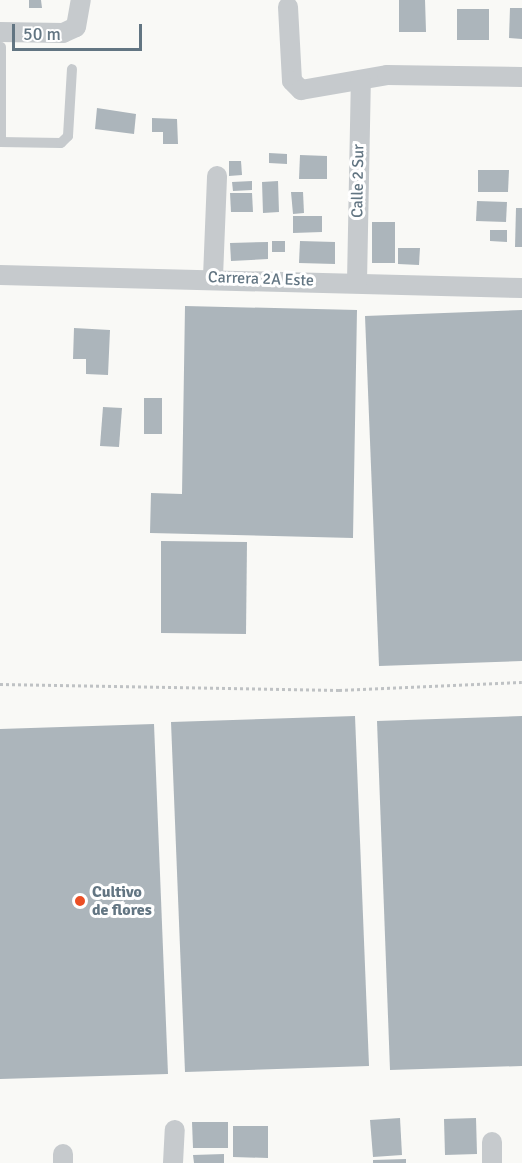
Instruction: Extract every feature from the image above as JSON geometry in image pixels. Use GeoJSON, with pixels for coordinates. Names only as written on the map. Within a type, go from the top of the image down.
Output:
{"type":"FeatureCollection","features":[{"type":"Feature","properties":{"kind":"street"},"geometry":{"type":"LineString","coordinates":[[0,32],[63,33],[76,27],[81,0]]}},
{"type":"Feature","properties":{"kind":"street"},"geometry":{"type":"LineString","coordinates":[[288,7],[295,87],[387,75],[522,77]]}},
{"type":"Feature","properties":{"kind":"street","name":"Calle 2 Sur"},"geometry":{"type":"LineString","coordinates":[[357,282],[361,80]]}},
{"type":"Feature","properties":{"kind":"street"},"geometry":{"type":"LineString","coordinates":[[213,277],[217,176]]}},
{"type":"Feature","properties":{"kind":"street","name":"Carrera 2A Este"},"geometry":{"type":"LineString","coordinates":[[0,275],[213,277],[522,288]]}},
{"type":"Feature","properties":{"kind":"street"},"geometry":{"type":"LineString","coordinates":[[173,1163],[175,1130]]}},
{"type":"Feature","properties":{"kind":"street"},"geometry":{"type":"LineString","coordinates":[[492,1142],[492,1163]]}},
{"type":"Feature","properties":{"kind":"lane"},"geometry":{"type":"LineString","coordinates":[[1,47],[1,142],[61,143],[68,136],[72,69]]}},
{"type":"Feature","properties":{"kind":"path"},"geometry":{"type":"LineString","coordinates":[[0,684],[339,690],[522,682]]}},
{"type":"Feature","properties":{"kind":"building"},"geometry":{"type":"Polygon","coordinates":[[[29,0],[41,0],[42,8],[29,8],[29,0]]]}},
{"type":"Feature","properties":{"kind":"building"},"geometry":{"type":"Polygon","coordinates":[[[399,0],[425,0],[426,32],[399,32],[399,0]]]}},
{"type":"Feature","properties":{"kind":"building"},"geometry":{"type":"Polygon","coordinates":[[[510,8],[522,8],[522,39],[509,38],[510,8]]]}},
{"type":"Feature","properties":{"kind":"building"},"geometry":{"type":"Polygon","coordinates":[[[457,9],[489,9],[489,40],[457,40],[457,9]]]}},
{"type":"Feature","properties":{"kind":"building"},"geometry":{"type":"Polygon","coordinates":[[[97,108],[136,114],[134,134],[95,129],[97,108]]]}},
{"type":"Feature","properties":{"kind":"building"},"geometry":{"type":"Polygon","coordinates":[[[152,118],[177,119],[178,144],[163,144],[163,132],[152,132],[152,118]]]}},
{"type":"Feature","properties":{"kind":"building"},"geometry":{"type":"Polygon","coordinates":[[[269,153],[287,154],[287,164],[269,163],[269,153]]]}},
{"type":"Feature","properties":{"kind":"building"},"geometry":{"type":"Polygon","coordinates":[[[300,155],[327,156],[327,179],[299,179],[300,155]]]}},
{"type":"Feature","properties":{"kind":"building"},"geometry":{"type":"Polygon","coordinates":[[[229,161],[241,161],[242,175],[229,176],[229,161]]]}},
{"type":"Feature","properties":{"kind":"building"},"geometry":{"type":"Polygon","coordinates":[[[478,170],[509,170],[508,192],[478,192],[478,170]]]}},
{"type":"Feature","properties":{"kind":"building"},"geometry":{"type":"Polygon","coordinates":[[[252,181],[252,190],[233,191],[232,182],[252,181]]]}},
{"type":"Feature","properties":{"kind":"building"},"geometry":{"type":"Polygon","coordinates":[[[278,181],[279,212],[263,213],[262,182],[278,181]]]}},
{"type":"Feature","properties":{"kind":"building"},"geometry":{"type":"Polygon","coordinates":[[[291,192],[303,192],[304,213],[293,214],[291,192]]]}},
{"type":"Feature","properties":{"kind":"building"},"geometry":{"type":"Polygon","coordinates":[[[230,193],[252,193],[253,212],[231,212],[230,193]]]}},
{"type":"Feature","properties":{"kind":"building"},"geometry":{"type":"Polygon","coordinates":[[[477,201],[507,202],[506,222],[476,221],[477,201]]]}},
{"type":"Feature","properties":{"kind":"building"},"geometry":{"type":"Polygon","coordinates":[[[516,208],[522,208],[522,247],[515,247],[516,208]]]}},
{"type":"Feature","properties":{"kind":"building"},"geometry":{"type":"Polygon","coordinates":[[[293,216],[322,216],[322,232],[293,233],[293,216]]]}},
{"type":"Feature","properties":{"kind":"building"},"geometry":{"type":"Polygon","coordinates":[[[372,222],[395,222],[395,263],[372,263],[372,222]]]}},
{"type":"Feature","properties":{"kind":"building"},"geometry":{"type":"Polygon","coordinates":[[[490,230],[507,230],[507,242],[490,241],[490,230]]]}},
{"type":"Feature","properties":{"kind":"building"},"geometry":{"type":"Polygon","coordinates":[[[272,241],[285,241],[285,252],[272,252],[272,241]]]}},
{"type":"Feature","properties":{"kind":"building"},"geometry":{"type":"Polygon","coordinates":[[[300,241],[335,242],[335,264],[299,263],[300,241]]]}},
{"type":"Feature","properties":{"kind":"building"},"geometry":{"type":"Polygon","coordinates":[[[268,242],[268,259],[231,261],[230,243],[268,242]]]}},
{"type":"Feature","properties":{"kind":"building"},"geometry":{"type":"Polygon","coordinates":[[[398,248],[420,248],[419,265],[398,264],[398,248]]]}},
{"type":"Feature","properties":{"kind":"building"},"geometry":{"type":"Polygon","coordinates":[[[185,306],[357,310],[353,538],[150,533],[151,493],[182,494],[185,306]]]}},
{"type":"Feature","properties":{"kind":"building"},"geometry":{"type":"Polygon","coordinates":[[[522,310],[522,661],[379,666],[365,316],[522,310]]]}},
{"type":"Feature","properties":{"kind":"building"},"geometry":{"type":"Polygon","coordinates":[[[74,328],[110,330],[108,375],[86,374],[86,359],[73,359],[74,328]]]}},
{"type":"Feature","properties":{"kind":"building"},"geometry":{"type":"Polygon","coordinates":[[[144,398],[162,398],[162,434],[144,434],[144,398]]]}},
{"type":"Feature","properties":{"kind":"building"},"geometry":{"type":"Polygon","coordinates":[[[103,407],[122,408],[119,447],[100,446],[103,407]]]}},
{"type":"Feature","properties":{"kind":"building"},"geometry":{"type":"Polygon","coordinates":[[[161,541],[247,542],[246,634],[161,633],[161,541]]]}},
{"type":"Feature","properties":{"kind":"building"},"geometry":{"type":"Polygon","coordinates":[[[355,716],[369,1066],[185,1072],[171,722],[355,716]]]}},
{"type":"Feature","properties":{"kind":"building"},"geometry":{"type":"Polygon","coordinates":[[[522,716],[522,1066],[390,1070],[377,721],[522,716]]]}},
{"type":"Feature","properties":{"kind":"building","name":"Cultivo de flores"},"geometry":{"type":"Polygon","coordinates":[[[154,724],[168,1074],[0,1079],[0,729],[154,724]]]}},
{"type":"Feature","properties":{"kind":"building"},"geometry":{"type":"Polygon","coordinates":[[[400,1118],[402,1155],[373,1157],[370,1120],[400,1118]]]}},
{"type":"Feature","properties":{"kind":"building"},"geometry":{"type":"Polygon","coordinates":[[[476,1118],[477,1154],[445,1155],[444,1119],[476,1118]]]}},
{"type":"Feature","properties":{"kind":"building"},"geometry":{"type":"Polygon","coordinates":[[[192,1122],[228,1122],[228,1148],[193,1148],[192,1122]]]}},
{"type":"Feature","properties":{"kind":"building"},"geometry":{"type":"Polygon","coordinates":[[[233,1126],[268,1126],[268,1158],[233,1157],[233,1126]]]}},
{"type":"Feature","properties":{"kind":"building"},"geometry":{"type":"Polygon","coordinates":[[[224,1154],[224,1163],[194,1163],[193,1155],[224,1154]]]}},
{"type":"Feature","properties":{"kind":"building"},"geometry":{"type":"Polygon","coordinates":[[[406,1159],[406,1163],[373,1163],[373,1160],[406,1159]]]}},
{"type":"Feature","properties":{"kind":"place","name":"Cultivo de flores"},"geometry":{"type":"Point","coordinates":[80,901]}}]}
